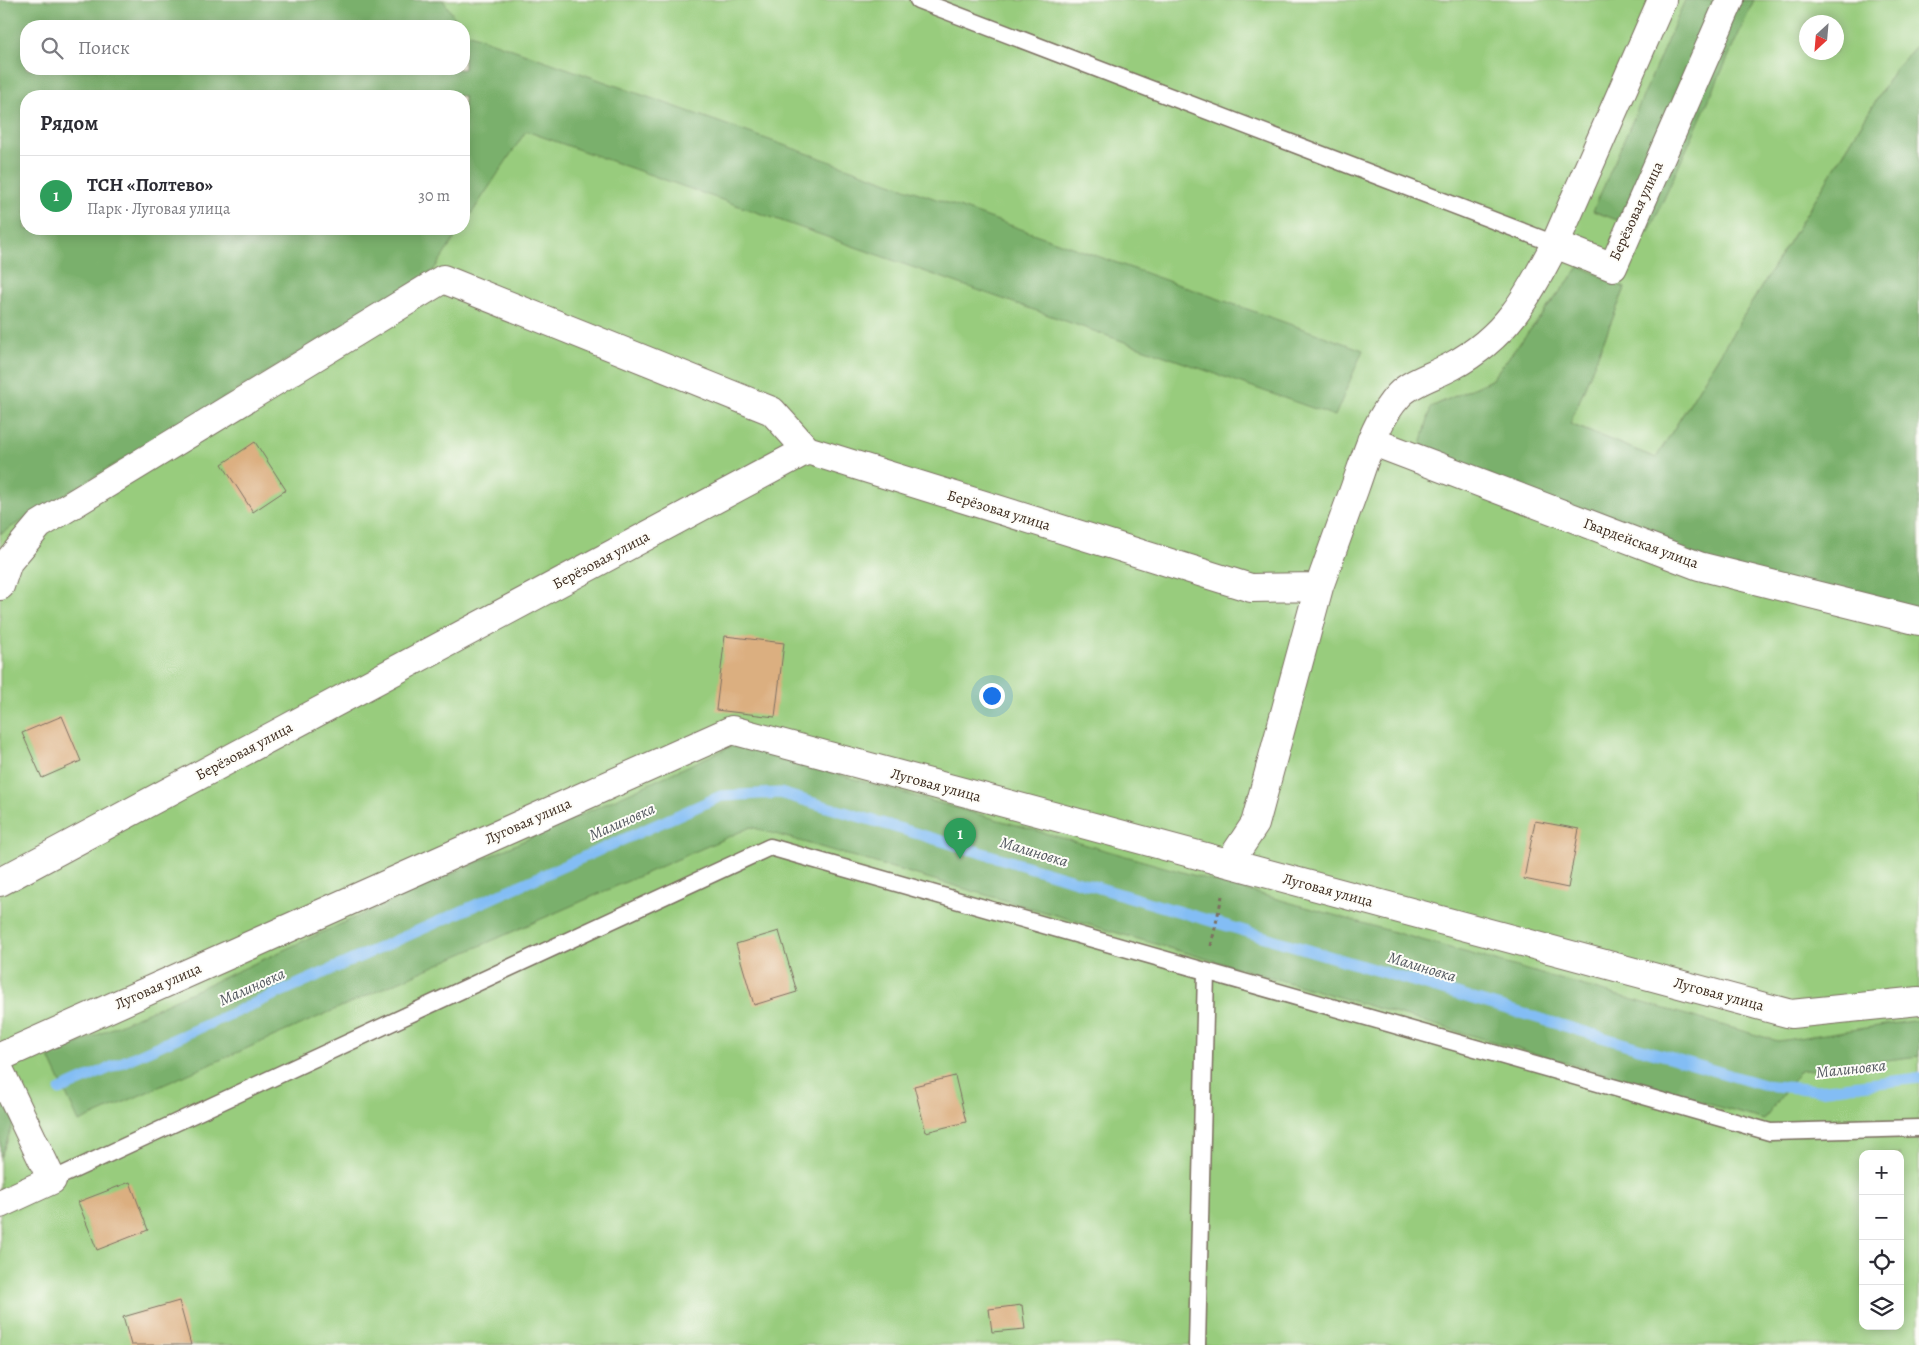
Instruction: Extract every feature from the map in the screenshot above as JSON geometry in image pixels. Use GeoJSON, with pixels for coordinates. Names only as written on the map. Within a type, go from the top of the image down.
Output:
{"type":"FeatureCollection","features":[{"type":"Feature","properties":{"kind":"street"},"geometry":{"type":"LineString","coordinates":[[1228,863],[1255,824],[1319,587],[1371,441],[1384,416],[1399,394],[1422,380],[1452,367],[1484,346],[1512,319],[1535,284],[1556,244],[1662,0]]}},
{"type":"Feature","properties":{"kind":"street","name":"Берёзовая улица"},"geometry":{"type":"LineString","coordinates":[[1556,244],[1613,266],[1730,0]]}},
{"type":"Feature","properties":{"kind":"street"},"geometry":{"type":"LineString","coordinates":[[0,586],[8,562],[39,525],[443,279],[772,411],[807,450]]}},
{"type":"Feature","properties":{"kind":"street","name":"Гвардейская улица"},"geometry":{"type":"LineString","coordinates":[[1371,441],[1699,566],[1919,621]]}},
{"type":"Feature","properties":{"kind":"street","name":"Берёзовая улица"},"geometry":{"type":"LineString","coordinates":[[0,882],[807,450],[1250,588],[1319,587]]}},
{"type":"Feature","properties":{"kind":"street","name":"Луговая улица"},"geometry":{"type":"LineString","coordinates":[[0,1057],[732,730],[1792,1014],[1919,1001]]}},
{"type":"Feature","properties":{"kind":"street"},"geometry":{"type":"LineString","coordinates":[[0,1071],[52,1180],[0,1204]]}},
{"type":"Feature","properties":{"kind":"lane"},"geometry":{"type":"LineString","coordinates":[[918,0],[1556,244]]}},
{"type":"Feature","properties":{"kind":"lane"},"geometry":{"type":"LineString","coordinates":[[52,1180],[770,848],[1770,1132],[1919,1128]]}},
{"type":"Feature","properties":{"kind":"lane"},"geometry":{"type":"LineString","coordinates":[[1197,1345],[1206,972]]}},
{"type":"Feature","properties":{"kind":"path"},"geometry":{"type":"LineString","coordinates":[[1206,972],[1228,863]]}},
{"type":"Feature","properties":{"kind":"green space"},"geometry":{"type":"Polygon","coordinates":[[[0,0],[443,0],[456,20],[20,20],[20,75],[470,75],[470,34],[1363,350],[1335,416],[526,131],[470,216],[470,90],[20,90],[20,235],[457,235],[433,271],[0,534],[0,0]]]}},
{"type":"Feature","properties":{"kind":"green space"},"geometry":{"type":"Polygon","coordinates":[[[433,0],[1919,0],[1919,43],[1896,68],[1656,458],[1570,424],[1625,288],[1580,266],[1491,380],[1431,407],[1919,621],[1919,1345],[0,1345],[0,1158],[8,1139],[0,1098],[0,289],[86,235],[470,235],[470,90],[464,90],[464,75],[470,75],[470,20],[408,20],[433,0]]]}},
{"type":"Feature","properties":{"kind":"green space"},"geometry":{"type":"Polygon","coordinates":[[[1685,0],[1754,0],[1649,232],[1593,211],[1685,0]]]}},
{"type":"Feature","properties":{"kind":"green space"},"geometry":{"type":"Polygon","coordinates":[[[1919,43],[1919,621],[1699,566],[1421,445],[1431,407],[1491,380],[1580,266],[1625,288],[1570,424],[1656,458],[1896,68],[1919,43]]]}},
{"type":"Feature","properties":{"kind":"green space"},"geometry":{"type":"Polygon","coordinates":[[[734,745],[1778,1041],[1919,1020],[1919,1056],[1800,1071],[1764,1120],[751,827],[79,1122],[49,1057],[734,745]]]}},
{"type":"Feature","properties":{"kind":"green space"},"geometry":{"type":"Polygon","coordinates":[[[0,1098],[14,1122],[0,1158],[0,1098]]]}},
{"type":"Feature","properties":{"kind":"building"},"geometry":{"type":"Polygon","coordinates":[[[255,442],[286,490],[253,512],[222,464],[255,442]]]}},
{"type":"Feature","properties":{"kind":"building"},"geometry":{"type":"Polygon","coordinates":[[[725,636],[784,643],[775,717],[716,710],[725,636]]]}},
{"type":"Feature","properties":{"kind":"building"},"geometry":{"type":"Polygon","coordinates":[[[62,716],[81,761],[42,778],[22,733],[62,716]]]}},
{"type":"Feature","properties":{"kind":"building"},"geometry":{"type":"Polygon","coordinates":[[[1535,821],[1579,829],[1568,888],[1524,879],[1535,821]]]}},
{"type":"Feature","properties":{"kind":"building"},"geometry":{"type":"Polygon","coordinates":[[[779,931],[797,992],[754,1005],[736,944],[779,931]]]}},
{"type":"Feature","properties":{"kind":"building"},"geometry":{"type":"Polygon","coordinates":[[[955,1076],[966,1122],[926,1132],[914,1086],[955,1076]]]}},
{"type":"Feature","properties":{"kind":"building"},"geometry":{"type":"Polygon","coordinates":[[[130,1182],[148,1230],[97,1250],[78,1202],[130,1182]]]}},
{"type":"Feature","properties":{"kind":"building"},"geometry":{"type":"Polygon","coordinates":[[[179,1301],[191,1345],[131,1345],[123,1317],[179,1301]]]}},
{"type":"Feature","properties":{"kind":"building"},"geometry":{"type":"Polygon","coordinates":[[[1022,1305],[1025,1329],[992,1332],[989,1309],[1022,1305]]]}},
{"type":"Feature","properties":{"kind":"waterway","name":"Малиновка"},"geometry":{"type":"LineString","coordinates":[[60,1090],[721,796],[780,793],[1763,1085],[1818,1090],[1919,1078]]}},
{"type":"Feature","properties":{"kind":"place","name":"ТСН «Полтево»"},"geometry":{"type":"Point","coordinates":[960,859]}}]}
